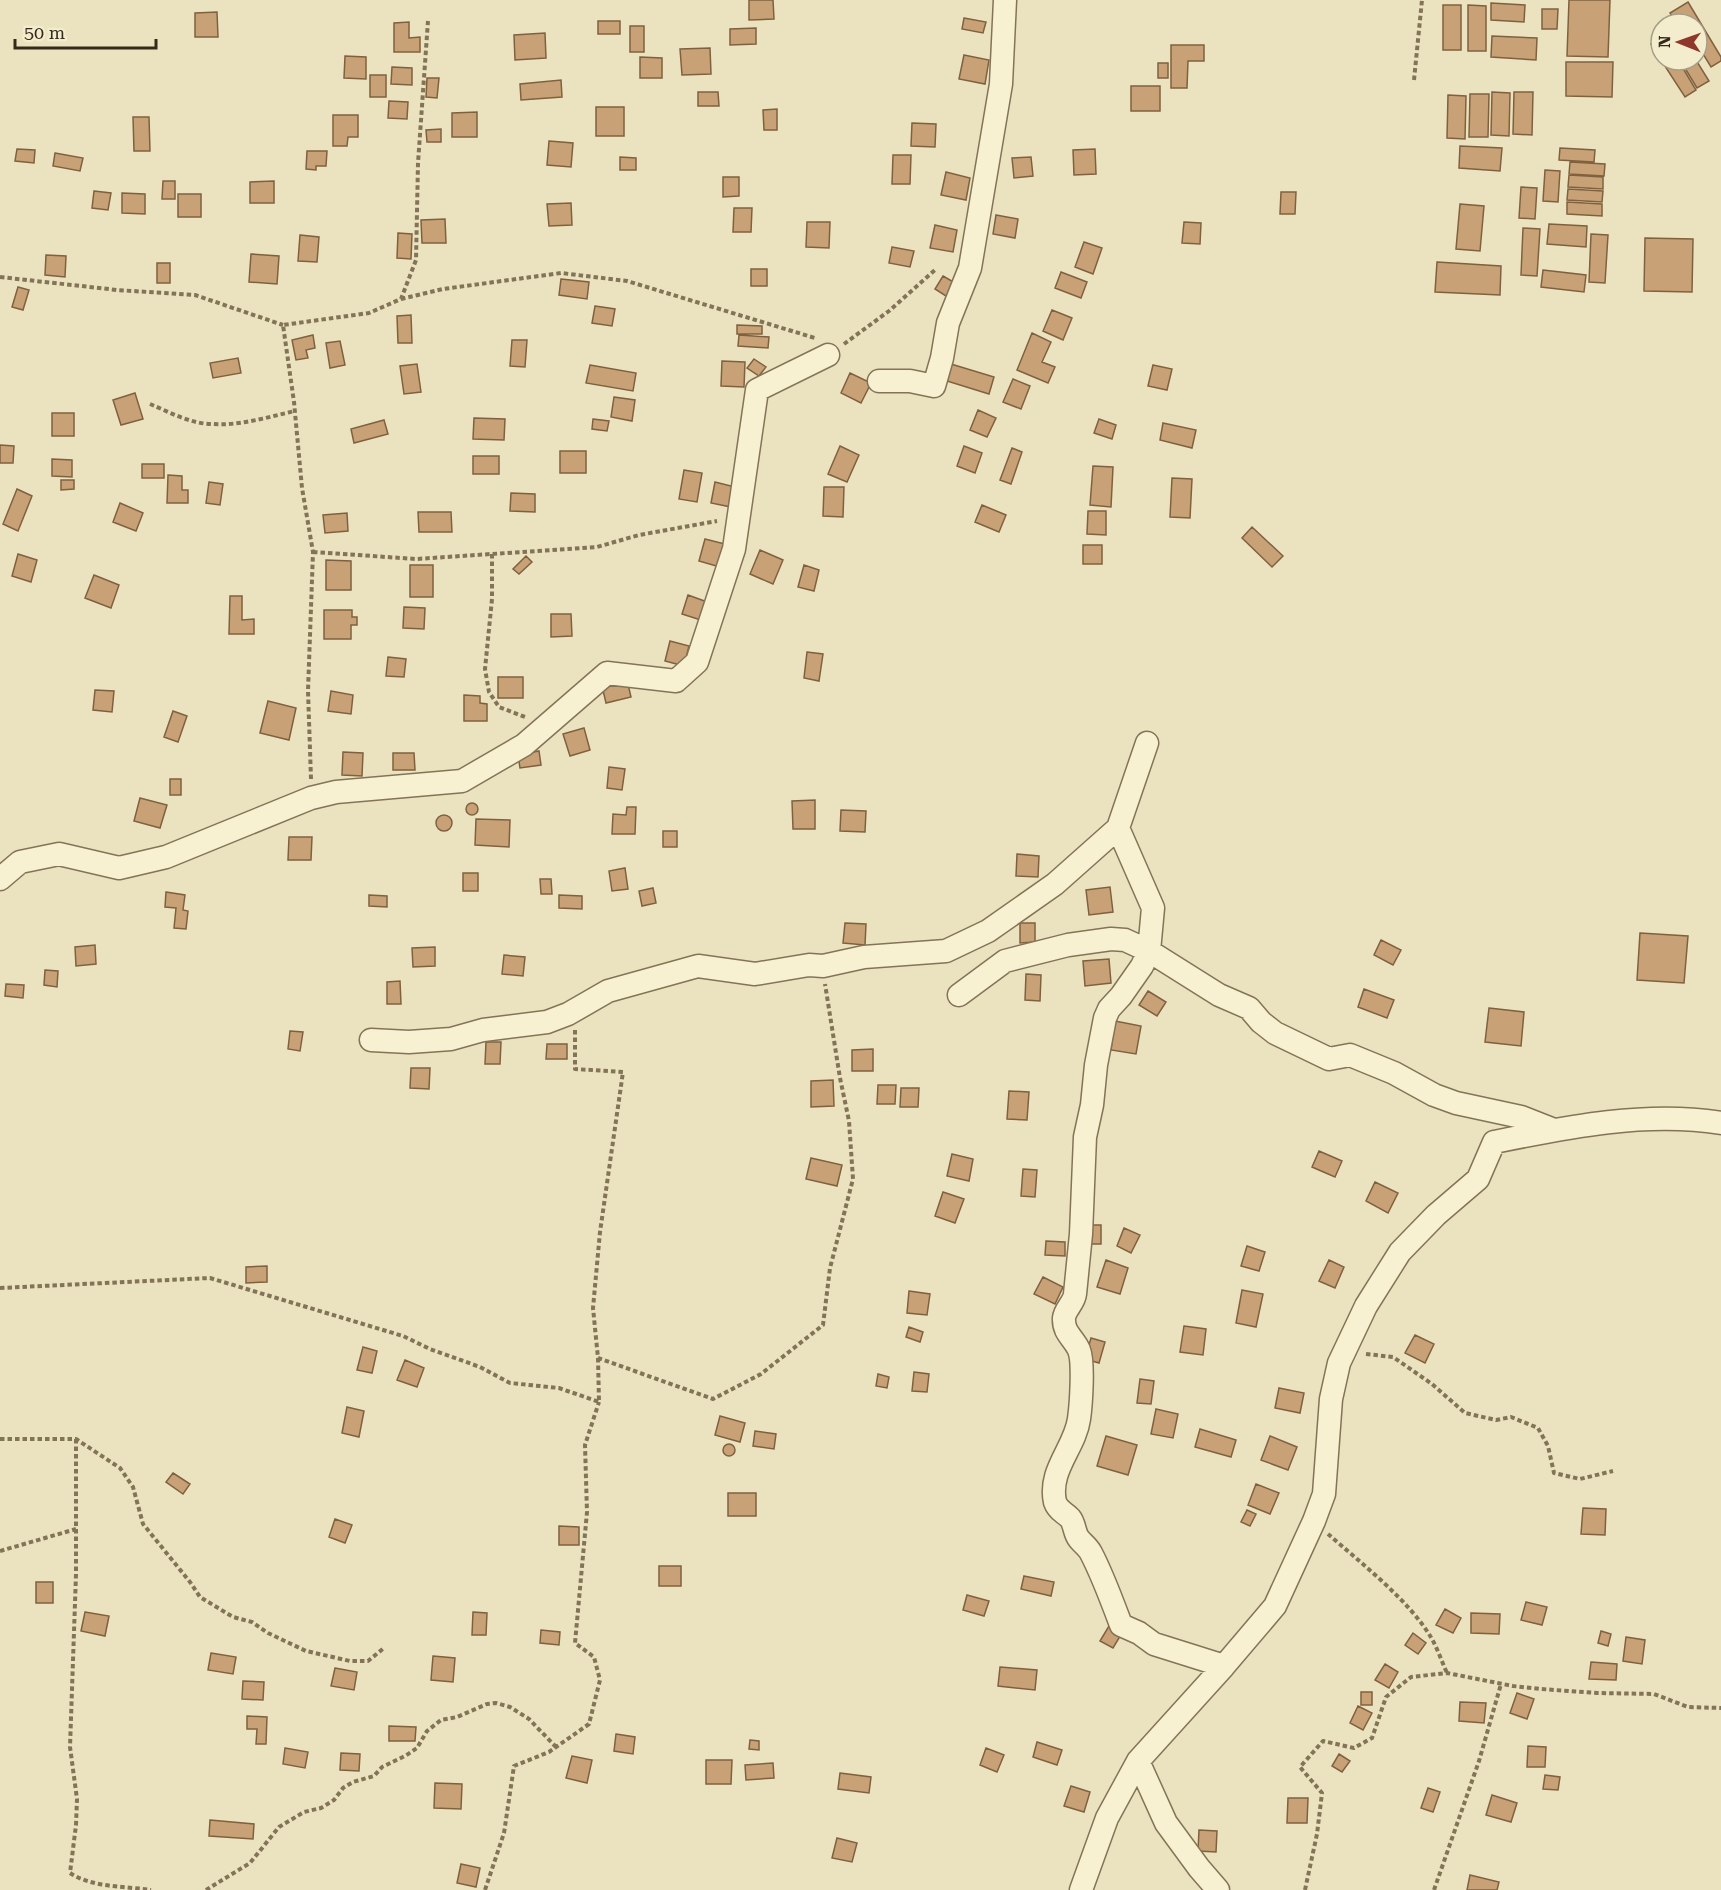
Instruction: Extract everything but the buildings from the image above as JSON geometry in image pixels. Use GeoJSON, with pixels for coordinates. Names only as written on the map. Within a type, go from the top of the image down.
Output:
{"type":"FeatureCollection","features":[{"type":"Feature","properties":{"kind":"street"},"geometry":{"type":"LineString","coordinates":[[879,381],[910,381],[934,386],[948,323],[970,268],[1001,84],[1005,0]]}},
{"type":"Feature","properties":{"kind":"street"},"geometry":{"type":"LineString","coordinates":[[0,879],[20,862],[59,854],[119,868],[166,857],[311,798],[336,792],[462,781],[524,745],[607,673],[676,681],[697,662],[734,549],[757,390],[828,355]]}},
{"type":"Feature","properties":{"kind":"street"},"geometry":{"type":"LineString","coordinates":[[371,1040],[409,1042],[451,1039],[483,1030],[546,1022],[577,1009],[608,991],[698,966],[755,974],[809,965],[823,966],[864,957],[946,951],[988,931],[1055,884],[1118,828],[1147,744]]}},
{"type":"Feature","properties":{"kind":"street"},"geometry":{"type":"LineString","coordinates":[[1118,828],[1153,908],[1149,951],[1142,966],[1109,1009],[1105,1018],[1096,1065],[1092,1105],[1085,1137],[1081,1234],[1075,1294],[1074,1301],[1065,1314],[1064,1320],[1066,1332],[1079,1351],[1082,1364],[1079,1420],[1074,1438],[1059,1464],[1054,1496],[1061,1513],[1071,1520],[1079,1539],[1090,1553],[1121,1626],[1140,1633],[1154,1644],[1224,1666]]}},
{"type":"Feature","properties":{"kind":"street"},"geometry":{"type":"LineString","coordinates":[[959,995],[1005,961],[1068,945],[1111,939],[1125,940],[1149,951],[1219,995],[1249,1008],[1275,1034],[1329,1059],[1350,1055],[1394,1073],[1434,1095],[1456,1103],[1521,1117],[1554,1130]]}},
{"type":"Feature","properties":{"kind":"street"},"geometry":{"type":"LineString","coordinates":[[1081,1890],[1107,1818],[1138,1761],[1275,1606],[1324,1494],[1331,1399],[1339,1363],[1366,1306],[1400,1252],[1436,1215],[1478,1179],[1494,1142],[1521,1117]]}},
{"type":"Feature","properties":{"kind":"street"},"geometry":{"type":"LineString","coordinates":[[1494,1142],[1554,1130],[1660,1118],[1721,1123]]}},
{"type":"Feature","properties":{"kind":"street"},"geometry":{"type":"LineString","coordinates":[[1138,1761],[1166,1822],[1198,1868],[1218,1890]]}},
{"type":"Feature","properties":{"kind":"path"},"geometry":{"type":"LineString","coordinates":[[1414,80],[1422,0]]}},
{"type":"Feature","properties":{"kind":"path"},"geometry":{"type":"LineString","coordinates":[[401,299],[416,260],[418,163],[428,21]]}},
{"type":"Feature","properties":{"kind":"path"},"geometry":{"type":"LineString","coordinates":[[0,277],[117,290],[195,295],[283,325],[369,313],[401,299],[443,289],[561,273],[627,281],[814,337],[828,355],[889,311],[936,269]]}},
{"type":"Feature","properties":{"kind":"path"},"geometry":{"type":"LineString","coordinates":[[283,325],[295,411],[302,488],[313,552],[308,691],[311,798]]}},
{"type":"Feature","properties":{"kind":"path"},"geometry":{"type":"LineString","coordinates":[[150,404],[179,417],[211,424],[250,422],[295,411]]}},
{"type":"Feature","properties":{"kind":"path"},"geometry":{"type":"LineString","coordinates":[[313,552],[416,559],[597,547],[639,535],[698,526],[739,516]]}},
{"type":"Feature","properties":{"kind":"path"},"geometry":{"type":"LineString","coordinates":[[492,554],[492,598],[485,669],[489,692],[499,707],[546,725]]}},
{"type":"Feature","properties":{"kind":"path"},"geometry":{"type":"LineString","coordinates":[[598,1358],[713,1399],[761,1374],[823,1325],[830,1268],[853,1179],[849,1121],[823,966]]}},
{"type":"Feature","properties":{"kind":"path"},"geometry":{"type":"LineString","coordinates":[[485,1890],[504,1833],[514,1766],[549,1752],[589,1724],[600,1680],[594,1657],[575,1642],[587,1512],[585,1445],[599,1402],[598,1358],[593,1308],[600,1232],[623,1072],[575,1069],[574,1029],[577,1009]]}},
{"type":"Feature","properties":{"kind":"path"},"geometry":{"type":"LineString","coordinates":[[0,1288],[210,1278],[404,1336],[430,1349],[480,1367],[510,1383],[559,1388],[599,1402]]}},
{"type":"Feature","properties":{"kind":"path"},"geometry":{"type":"LineString","coordinates":[[1344,1351],[1393,1357],[1432,1384],[1465,1413],[1496,1420],[1512,1417],[1539,1428],[1548,1446],[1554,1473],[1580,1479],[1613,1471]]}},
{"type":"Feature","properties":{"kind":"path"},"geometry":{"type":"LineString","coordinates":[[0,1438],[76,1439],[120,1468],[133,1487],[143,1524],[200,1597],[233,1617],[252,1622],[268,1634],[306,1652],[368,1661],[384,1648]]}},
{"type":"Feature","properties":{"kind":"path"},"geometry":{"type":"LineString","coordinates":[[76,1439],[76,1564],[70,1747],[77,1799],[70,1873],[77,1878],[121,1888],[151,1890]]}},
{"type":"Feature","properties":{"kind":"path"},"geometry":{"type":"LineString","coordinates":[[1314,1521],[1383,1582],[1405,1605],[1431,1638],[1447,1673]]}},
{"type":"Feature","properties":{"kind":"path"},"geometry":{"type":"LineString","coordinates":[[0,1551],[76,1529]]}},
{"type":"Feature","properties":{"kind":"path"},"geometry":{"type":"LineString","coordinates":[[1305,1890],[1317,1834],[1322,1793],[1300,1767],[1323,1741],[1354,1748],[1372,1738],[1386,1697],[1411,1677],[1447,1673],[1501,1684],[1597,1693],[1654,1694],[1688,1707],[1721,1708]]}},
{"type":"Feature","properties":{"kind":"path"},"geometry":{"type":"LineString","coordinates":[[1434,1890],[1479,1761],[1501,1684]]}},
{"type":"Feature","properties":{"kind":"path"},"geometry":{"type":"LineString","coordinates":[[206,1890],[250,1863],[279,1827],[304,1812],[321,1808],[334,1800],[343,1788],[353,1782],[374,1776],[382,1767],[417,1748],[427,1731],[441,1720],[457,1717],[487,1704],[496,1703],[510,1707],[529,1719],[556,1747]]}}]}
